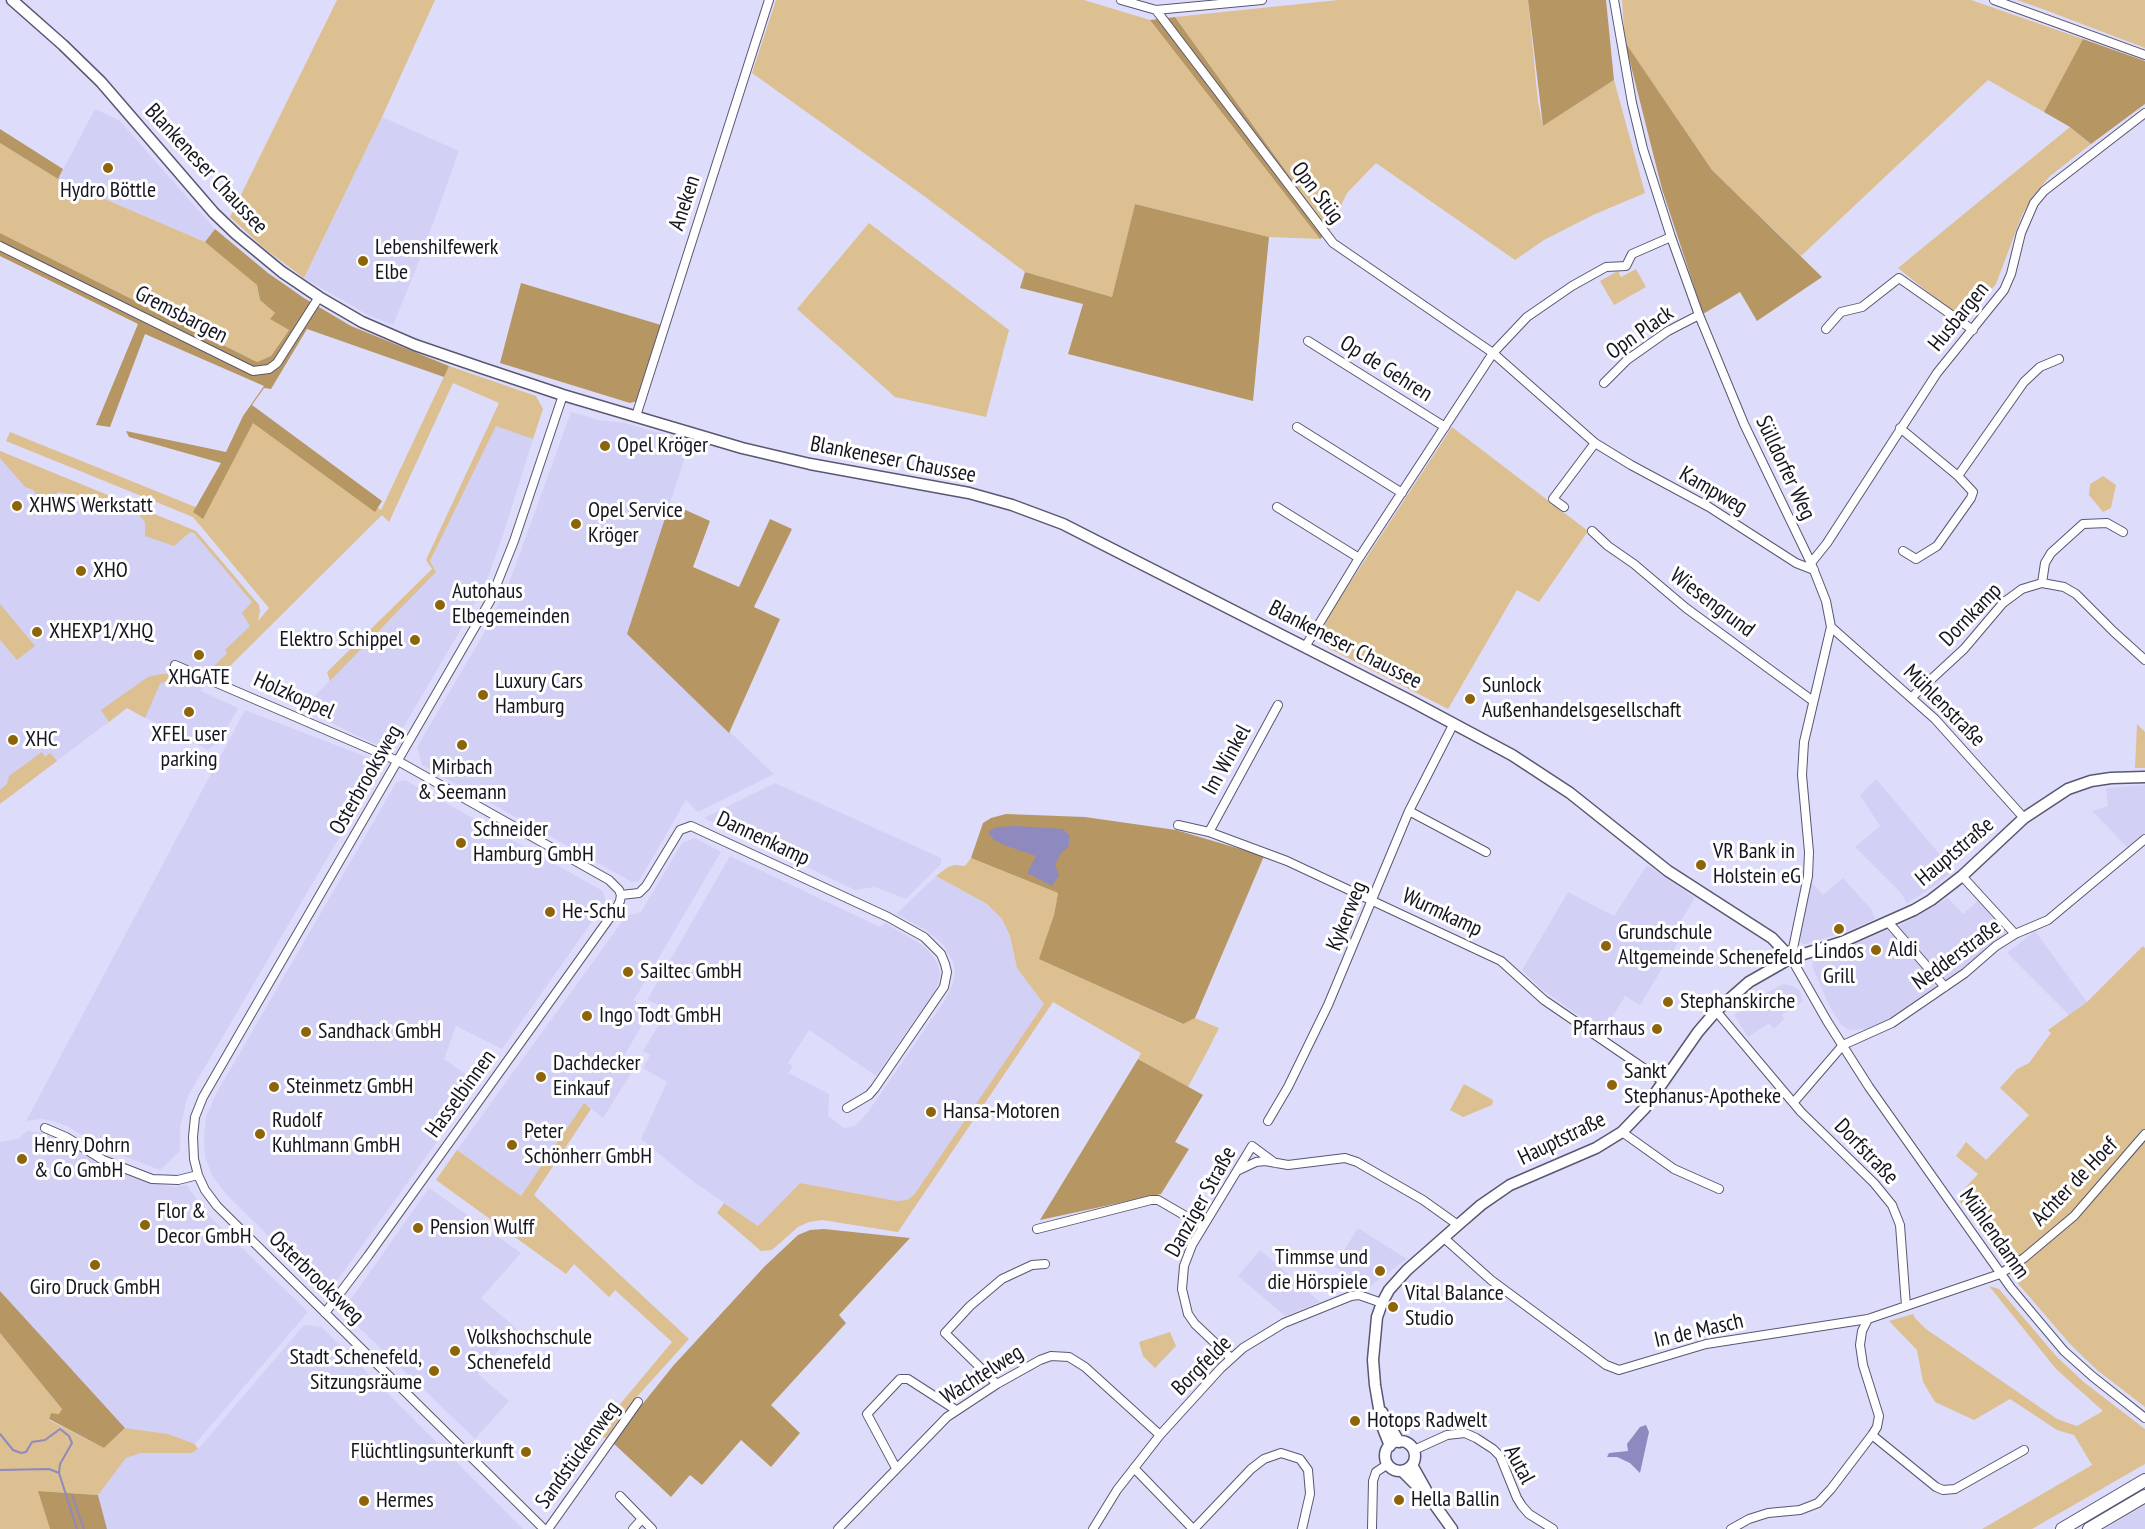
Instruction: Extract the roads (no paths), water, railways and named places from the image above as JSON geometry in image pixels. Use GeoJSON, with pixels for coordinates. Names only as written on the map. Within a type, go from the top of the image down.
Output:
{"type":"FeatureCollection","features":[{"type":"Feature","properties":{"kind":"highway"},"geometry":{"type":"LineString","coordinates":[[2062,1529],[2145,1480]]}},
{"type":"Feature","properties":{"kind":"highway"},"geometry":{"type":"LineString","coordinates":[[2089,1529],[2145,1496]]}},
{"type":"Feature","properties":{"kind":"main road","name":"Blankeneser Chaussee"},"geometry":{"type":"LineString","coordinates":[[12,0],[101,82],[214,213],[260,255],[319,297],[362,322],[402,340],[563,395],[760,453],[955,490],[1028,511],[1099,541],[1454,723],[1550,779],[1668,871],[1772,938],[1791,958]]}},
{"type":"Feature","properties":{"kind":"main road","name":"Hauptstraße"},"geometry":{"type":"LineString","coordinates":[[1388,1464],[1386,1454],[1394,1444],[1382,1426],[1373,1360],[1374,1333],[1382,1303],[1389,1290],[1407,1270],[1481,1205],[1510,1185],[1596,1148],[1622,1132],[1645,1108],[1683,1053],[1716,1011],[1749,982],[1791,958],[1812,953],[1888,922],[1930,900],[1962,876],[2024,818],[2068,789],[2091,781],[2110,778],[2145,777]]}},
{"type":"Feature","properties":{"kind":"main road"},"geometry":{"type":"LineString","coordinates":[[1388,1464],[1395,1470],[1407,1468],[1415,1458],[1414,1450],[1408,1444],[1394,1444]]}},
{"type":"Feature","properties":{"kind":"main road"},"geometry":{"type":"LineString","coordinates":[[1407,1468],[1452,1529]]}},
{"type":"Feature","properties":{"kind":"street","name":"Aneken"},"geometry":{"type":"LineString","coordinates":[[636,416],[769,0]]}},
{"type":"Feature","properties":{"kind":"street"},"geometry":{"type":"LineString","coordinates":[[1121,0],[1156,10],[1262,0]]}},
{"type":"Feature","properties":{"kind":"street","name":"Sülldorfer Weg"},"geometry":{"type":"LineString","coordinates":[[1614,0],[1632,103],[1643,149],[1671,237],[1699,315],[1744,424],[1812,566],[1826,601],[1831,627],[1804,742],[1802,776],[1809,852],[1808,876],[1791,958]]}},
{"type":"Feature","properties":{"kind":"street"},"geometry":{"type":"LineString","coordinates":[[1994,0],[2145,55]]}},
{"type":"Feature","properties":{"kind":"street","name":"Opn Stüg"},"geometry":{"type":"LineString","coordinates":[[1156,10],[1333,243],[1493,353]]}},
{"type":"Feature","properties":{"kind":"street","name":"Husbargen"},"geometry":{"type":"LineString","coordinates":[[1812,566],[1937,373],[2004,290],[2011,274],[2021,233],[2034,204],[2044,191],[2145,113]]}},
{"type":"Feature","properties":{"kind":"street","name":"Op de Gehren"},"geometry":{"type":"LineString","coordinates":[[1305,646],[1359,558],[1493,353],[1527,317],[1572,286],[1606,267],[1626,266],[1632,254],[1671,237]]}},
{"type":"Feature","properties":{"kind":"street","name":"Gremsbargen"},"geometry":{"type":"LineString","coordinates":[[0,246],[253,372],[269,369],[277,363],[319,297]]}},
{"type":"Feature","properties":{"kind":"street"},"geometry":{"type":"LineString","coordinates":[[1826,329],[1841,312],[1862,307],[1899,278],[1973,330]]}},
{"type":"Feature","properties":{"kind":"street","name":"Opn Plack"},"geometry":{"type":"LineString","coordinates":[[1604,383],[1627,360],[1668,331],[1699,315]]}},
{"type":"Feature","properties":{"kind":"street","name":"Op de Gehren"},"geometry":{"type":"LineString","coordinates":[[1308,342],[1445,427]]}},
{"type":"Feature","properties":{"kind":"street","name":"Kampweg"},"geometry":{"type":"LineString","coordinates":[[1493,353],[1595,443],[1709,507],[1796,563],[1812,566]]}},
{"type":"Feature","properties":{"kind":"street"},"geometry":{"type":"LineString","coordinates":[[1958,476],[2024,382],[2040,367],[2059,359]]}},
{"type":"Feature","properties":{"kind":"street","name":"Osterbrooksweg"},"geometry":{"type":"LineString","coordinates":[[546,1529],[217,1206],[205,1190],[198,1175],[194,1159],[193,1137],[195,1117],[203,1097],[490,601],[514,541],[563,395]]}},
{"type":"Feature","properties":{"kind":"street"},"geometry":{"type":"LineString","coordinates":[[1297,427],[1402,493]]}},
{"type":"Feature","properties":{"kind":"street"},"geometry":{"type":"LineString","coordinates":[[1900,428],[1958,476],[1973,492],[1937,546],[1916,559],[1903,550]]}},
{"type":"Feature","properties":{"kind":"street"},"geometry":{"type":"LineString","coordinates":[[1564,507],[1553,499],[1595,443]]}},
{"type":"Feature","properties":{"kind":"street"},"geometry":{"type":"LineString","coordinates":[[1277,507],[1359,558]]}},
{"type":"Feature","properties":{"kind":"street"},"geometry":{"type":"LineString","coordinates":[[2122,532],[2107,524],[2083,524],[2051,553],[2045,562],[2042,583],[2064,587],[2076,594],[2145,660]]}},
{"type":"Feature","properties":{"kind":"street","name":"Wiesengrund"},"geometry":{"type":"LineString","coordinates":[[1592,531],[1686,608],[1813,701]]}},
{"type":"Feature","properties":{"kind":"street","name":"Dornkamp"},"geometry":{"type":"LineString","coordinates":[[1912,696],[1964,649],[2003,603],[2022,589],[2042,583]]}},
{"type":"Feature","properties":{"kind":"street","name":"Mühlenstraße"},"geometry":{"type":"LineString","coordinates":[[1831,627],[1912,696],[2024,818]]}},
{"type":"Feature","properties":{"kind":"street","name":"Holzkoppel"},"geometry":{"type":"LineString","coordinates":[[176,665],[398,761]]}},
{"type":"Feature","properties":{"kind":"street","name":"Im Winkel"},"geometry":{"type":"LineString","coordinates":[[1209,832],[1278,705]]}},
{"type":"Feature","properties":{"kind":"street","name":"Kykerweg"},"geometry":{"type":"LineString","coordinates":[[1268,1120],[1288,1088],[1313,1038],[1373,901],[1409,811],[1454,723]]}},
{"type":"Feature","properties":{"kind":"street"},"geometry":{"type":"LineString","coordinates":[[398,761],[609,880],[621,895]]}},
{"type":"Feature","properties":{"kind":"street"},"geometry":{"type":"LineString","coordinates":[[1409,811],[1486,852]]}},
{"type":"Feature","properties":{"kind":"street","name":"Wurmkamp"},"geometry":{"type":"LineString","coordinates":[[1178,825],[1209,832],[1287,861],[1501,961],[1552,1007],[1664,1082]]}},
{"type":"Feature","properties":{"kind":"street","name":"Dannenkamp"},"geometry":{"type":"LineString","coordinates":[[621,895],[639,893],[646,886],[680,830],[691,826],[888,917],[924,936],[935,946],[941,954],[947,972],[944,987],[875,1088],[869,1095],[847,1108]]}},
{"type":"Feature","properties":{"kind":"street","name":"Nedderstraße"},"geometry":{"type":"LineString","coordinates":[[1794,1102],[1843,1045],[1892,1023],[1965,973],[1996,946],[2015,934],[2048,920],[2145,839]]}},
{"type":"Feature","properties":{"kind":"street"},"geometry":{"type":"LineString","coordinates":[[1962,876],[2015,934]]}},
{"type":"Feature","properties":{"kind":"street","name":"Hasselbinnen"},"geometry":{"type":"LineString","coordinates":[[326,1313],[596,938],[621,902],[621,895]]}},
{"type":"Feature","properties":{"kind":"street"},"geometry":{"type":"LineString","coordinates":[[1888,922],[1946,987]]}},
{"type":"Feature","properties":{"kind":"street","name":"Mühlendamm"},"geometry":{"type":"LineString","coordinates":[[1791,958],[1869,1087],[2000,1274],[2064,1351],[2145,1418]]}},
{"type":"Feature","properties":{"kind":"street","name":"Dorfstraße"},"geometry":{"type":"LineString","coordinates":[[1716,1011],[1801,1112],[1874,1183],[1892,1205],[1900,1225],[1906,1306]]}},
{"type":"Feature","properties":{"kind":"street"},"geometry":{"type":"LineString","coordinates":[[45,1128],[66,1137],[103,1160],[152,1179],[178,1180],[198,1175]]}},
{"type":"Feature","properties":{"kind":"street"},"geometry":{"type":"LineString","coordinates":[[1622,1132],[1674,1169],[1719,1189]]}},
{"type":"Feature","properties":{"kind":"street","name":"Achter de Hoef"},"geometry":{"type":"LineString","coordinates":[[2000,1274],[2024,1258],[2074,1216],[2145,1134]]}},
{"type":"Feature","properties":{"kind":"street","name":"Danziger Straße"},"geometry":{"type":"LineString","coordinates":[[1230,1358],[1195,1324],[1188,1314],[1181,1277],[1203,1226],[1252,1146],[1275,1163]]}},
{"type":"Feature","properties":{"kind":"street"},"geometry":{"type":"LineString","coordinates":[[1237,1172],[1256,1162],[1265,1161],[1288,1166],[1339,1158],[1357,1162],[1423,1200],[1458,1225]]}},
{"type":"Feature","properties":{"kind":"street"},"geometry":{"type":"LineString","coordinates":[[1037,1229],[1151,1200],[1158,1200],[1203,1226]]}},
{"type":"Feature","properties":{"kind":"street","name":"In de Masch"},"geometry":{"type":"LineString","coordinates":[[1444,1238],[1491,1280],[1606,1365],[1619,1370],[1706,1344],[1868,1319],[2000,1274]]}},
{"type":"Feature","properties":{"kind":"street"},"geometry":{"type":"LineString","coordinates":[[998,1384],[945,1333],[970,1306],[1002,1279],[1032,1265],[1045,1264]]}},
{"type":"Feature","properties":{"kind":"street","name":"Borgfelde"},"geometry":{"type":"LineString","coordinates":[[1093,1529],[1108,1503],[1134,1468],[1230,1358],[1254,1340],[1284,1323],[1351,1296],[1359,1295],[1382,1303]]}},
{"type":"Feature","properties":{"kind":"street"},"geometry":{"type":"LineString","coordinates":[[1731,1529],[1749,1519],[1768,1513],[1800,1510],[1818,1503],[1832,1489],[1872,1435],[1877,1427],[1879,1416],[1863,1365],[1860,1345],[1862,1331],[1868,1319]]}},
{"type":"Feature","properties":{"kind":"street","name":"Wachtelweg"},"geometry":{"type":"LineString","coordinates":[[838,1529],[956,1410],[1040,1360],[1051,1356],[1069,1358],[1085,1367],[1161,1435]]}},
{"type":"Feature","properties":{"kind":"street"},"geometry":{"type":"LineString","coordinates":[[896,1468],[867,1414],[900,1379],[908,1379],[956,1410]]}},
{"type":"Feature","properties":{"kind":"street","name":"Sandstückenweg"},"geometry":{"type":"LineString","coordinates":[[546,1529],[638,1402]]}},
{"type":"Feature","properties":{"kind":"street","name":"Autal"},"geometry":{"type":"LineString","coordinates":[[1414,1450],[1447,1435],[1465,1434],[1476,1437],[1500,1456],[1522,1506],[1529,1514],[1553,1529]]}},
{"type":"Feature","properties":{"kind":"street"},"geometry":{"type":"LineString","coordinates":[[1872,1435],[1936,1487],[1943,1490],[1955,1489],[2024,1450]]}},
{"type":"Feature","properties":{"kind":"street"},"geometry":{"type":"LineString","coordinates":[[1134,1468],[1194,1529],[1251,1469],[1264,1459],[1281,1453],[1300,1459],[1308,1470],[1310,1494],[1302,1529]]}},
{"type":"Feature","properties":{"kind":"street"},"geometry":{"type":"LineString","coordinates":[[1372,1529],[1373,1481],[1376,1472],[1388,1464]]}},
{"type":"Feature","properties":{"kind":"street"},"geometry":{"type":"LineString","coordinates":[[620,1496],[652,1529]]}},
{"type":"Feature","properties":{"kind":"street"},"geometry":{"type":"LineString","coordinates":[[633,1529],[642,1519]]}},
{"type":"Feature","properties":{"kind":"waterway"},"geometry":{"type":"LineString","coordinates":[[0,1434],[13,1450],[21,1453],[26,1452],[32,1442],[45,1440],[60,1429],[69,1436],[72,1443],[60,1464],[59,1473],[77,1529]]}},
{"type":"Feature","properties":{"kind":"waterway"},"geometry":{"type":"LineString","coordinates":[[0,1470],[49,1469],[59,1473]]}},
{"type":"Feature","properties":{"kind":"waterway"},"geometry":{"type":"LineString","coordinates":[[72,1495],[84,1529]]}},
{"type":"Feature","properties":{"kind":"place","name":"Hydro Böttle"},"geometry":{"type":"Point","coordinates":[108,168]}},
{"type":"Feature","properties":{"kind":"place","name":"Lebenshilfewerk Elbe"},"geometry":{"type":"Point","coordinates":[363,261]}},
{"type":"Feature","properties":{"kind":"place","name":"Opel Kröger"},"geometry":{"type":"Point","coordinates":[605,446]}},
{"type":"Feature","properties":{"kind":"place","name":"XHWS Werkstatt"},"geometry":{"type":"Point","coordinates":[17,506]}},
{"type":"Feature","properties":{"kind":"place","name":"Opel Service Kröger"},"geometry":{"type":"Point","coordinates":[576,524]}},
{"type":"Feature","properties":{"kind":"place","name":"XHO"},"geometry":{"type":"Point","coordinates":[81,571]}},
{"type":"Feature","properties":{"kind":"place","name":"Autohaus Elbegemeinden"},"geometry":{"type":"Point","coordinates":[440,605]}},
{"type":"Feature","properties":{"kind":"place","name":"XHEXP1/XHQ"},"geometry":{"type":"Point","coordinates":[37,632]}},
{"type":"Feature","properties":{"kind":"place","name":"Elektro Schippel"},"geometry":{"type":"Point","coordinates":[415,640]}},
{"type":"Feature","properties":{"kind":"place","name":"XHGATE"},"geometry":{"type":"Point","coordinates":[199,655]}},
{"type":"Feature","properties":{"kind":"place","name":"Luxury Cars Hamburg"},"geometry":{"type":"Point","coordinates":[483,695]}},
{"type":"Feature","properties":{"kind":"place","name":"Sunlock Außenhandelsgesellschaft"},"geometry":{"type":"Point","coordinates":[1470,699]}},
{"type":"Feature","properties":{"kind":"place","name":"XFEL user parking"},"geometry":{"type":"Point","coordinates":[189,712]}},
{"type":"Feature","properties":{"kind":"place","name":"XHC"},"geometry":{"type":"Point","coordinates":[13,740]}},
{"type":"Feature","properties":{"kind":"place","name":"Mirbach & Seemann"},"geometry":{"type":"Point","coordinates":[462,745]}},
{"type":"Feature","properties":{"kind":"place","name":"Schneider Hamburg GmbH"},"geometry":{"type":"Point","coordinates":[461,843]}},
{"type":"Feature","properties":{"kind":"place","name":"VR Bank in Holstein eG"},"geometry":{"type":"Point","coordinates":[1701,865]}},
{"type":"Feature","properties":{"kind":"place","name":"He-Schu"},"geometry":{"type":"Point","coordinates":[550,912]}},
{"type":"Feature","properties":{"kind":"place","name":"Lindos Grill"},"geometry":{"type":"Point","coordinates":[1839,929]}},
{"type":"Feature","properties":{"kind":"place","name":"Grundschule Altgemeinde Schenefeld"},"geometry":{"type":"Point","coordinates":[1606,946]}},
{"type":"Feature","properties":{"kind":"place","name":"Aldi"},"geometry":{"type":"Point","coordinates":[1876,950]}},
{"type":"Feature","properties":{"kind":"place","name":"Sailtec GmbH"},"geometry":{"type":"Point","coordinates":[628,972]}},
{"type":"Feature","properties":{"kind":"place","name":"Stephanskirche"},"geometry":{"type":"Point","coordinates":[1668,1002]}},
{"type":"Feature","properties":{"kind":"place","name":"Ingo Todt GmbH"},"geometry":{"type":"Point","coordinates":[587,1016]}},
{"type":"Feature","properties":{"kind":"place","name":"Pfarrhaus"},"geometry":{"type":"Point","coordinates":[1657,1029]}},
{"type":"Feature","properties":{"kind":"place","name":"Sandhack GmbH"},"geometry":{"type":"Point","coordinates":[306,1032]}},
{"type":"Feature","properties":{"kind":"place","name":"Dachdecker Einkauf"},"geometry":{"type":"Point","coordinates":[541,1077]}},
{"type":"Feature","properties":{"kind":"place","name":"Sankt Stephanus-Apotheke"},"geometry":{"type":"Point","coordinates":[1612,1085]}},
{"type":"Feature","properties":{"kind":"place","name":"Steinmetz GmbH"},"geometry":{"type":"Point","coordinates":[274,1087]}},
{"type":"Feature","properties":{"kind":"place","name":"Hansa-Motoren"},"geometry":{"type":"Point","coordinates":[931,1112]}},
{"type":"Feature","properties":{"kind":"place","name":"Rudolf Kuhlmann GmbH"},"geometry":{"type":"Point","coordinates":[260,1134]}},
{"type":"Feature","properties":{"kind":"place","name":"Peter Schönherr GmbH"},"geometry":{"type":"Point","coordinates":[512,1145]}},
{"type":"Feature","properties":{"kind":"place","name":"Henry Dohrn & Co GmbH"},"geometry":{"type":"Point","coordinates":[22,1159]}},
{"type":"Feature","properties":{"kind":"place","name":"Flor & Decor GmbH"},"geometry":{"type":"Point","coordinates":[145,1225]}},
{"type":"Feature","properties":{"kind":"place","name":"Pension Wulff"},"geometry":{"type":"Point","coordinates":[418,1228]}},
{"type":"Feature","properties":{"kind":"place","name":"Giro Druck GmbH"},"geometry":{"type":"Point","coordinates":[95,1265]}},
{"type":"Feature","properties":{"kind":"place","name":"Timmse und die Hörspiele"},"geometry":{"type":"Point","coordinates":[1380,1271]}},
{"type":"Feature","properties":{"kind":"place","name":"Vital Balance Studio"},"geometry":{"type":"Point","coordinates":[1393,1307]}},
{"type":"Feature","properties":{"kind":"place","name":"Volkshochschule Schenefeld"},"geometry":{"type":"Point","coordinates":[455,1351]}},
{"type":"Feature","properties":{"kind":"place","name":"Stadt Schenefeld, Sitzungsräume"},"geometry":{"type":"Point","coordinates":[434,1371]}},
{"type":"Feature","properties":{"kind":"place","name":"Hotops Radwelt"},"geometry":{"type":"Point","coordinates":[1355,1421]}},
{"type":"Feature","properties":{"kind":"place","name":"Flüchtlingsunterkunft"},"geometry":{"type":"Point","coordinates":[526,1452]}},
{"type":"Feature","properties":{"kind":"place","name":"Hella Ballin"},"geometry":{"type":"Point","coordinates":[1399,1500]}},
{"type":"Feature","properties":{"kind":"place","name":"Hermes"},"geometry":{"type":"Point","coordinates":[364,1501]}}]}
